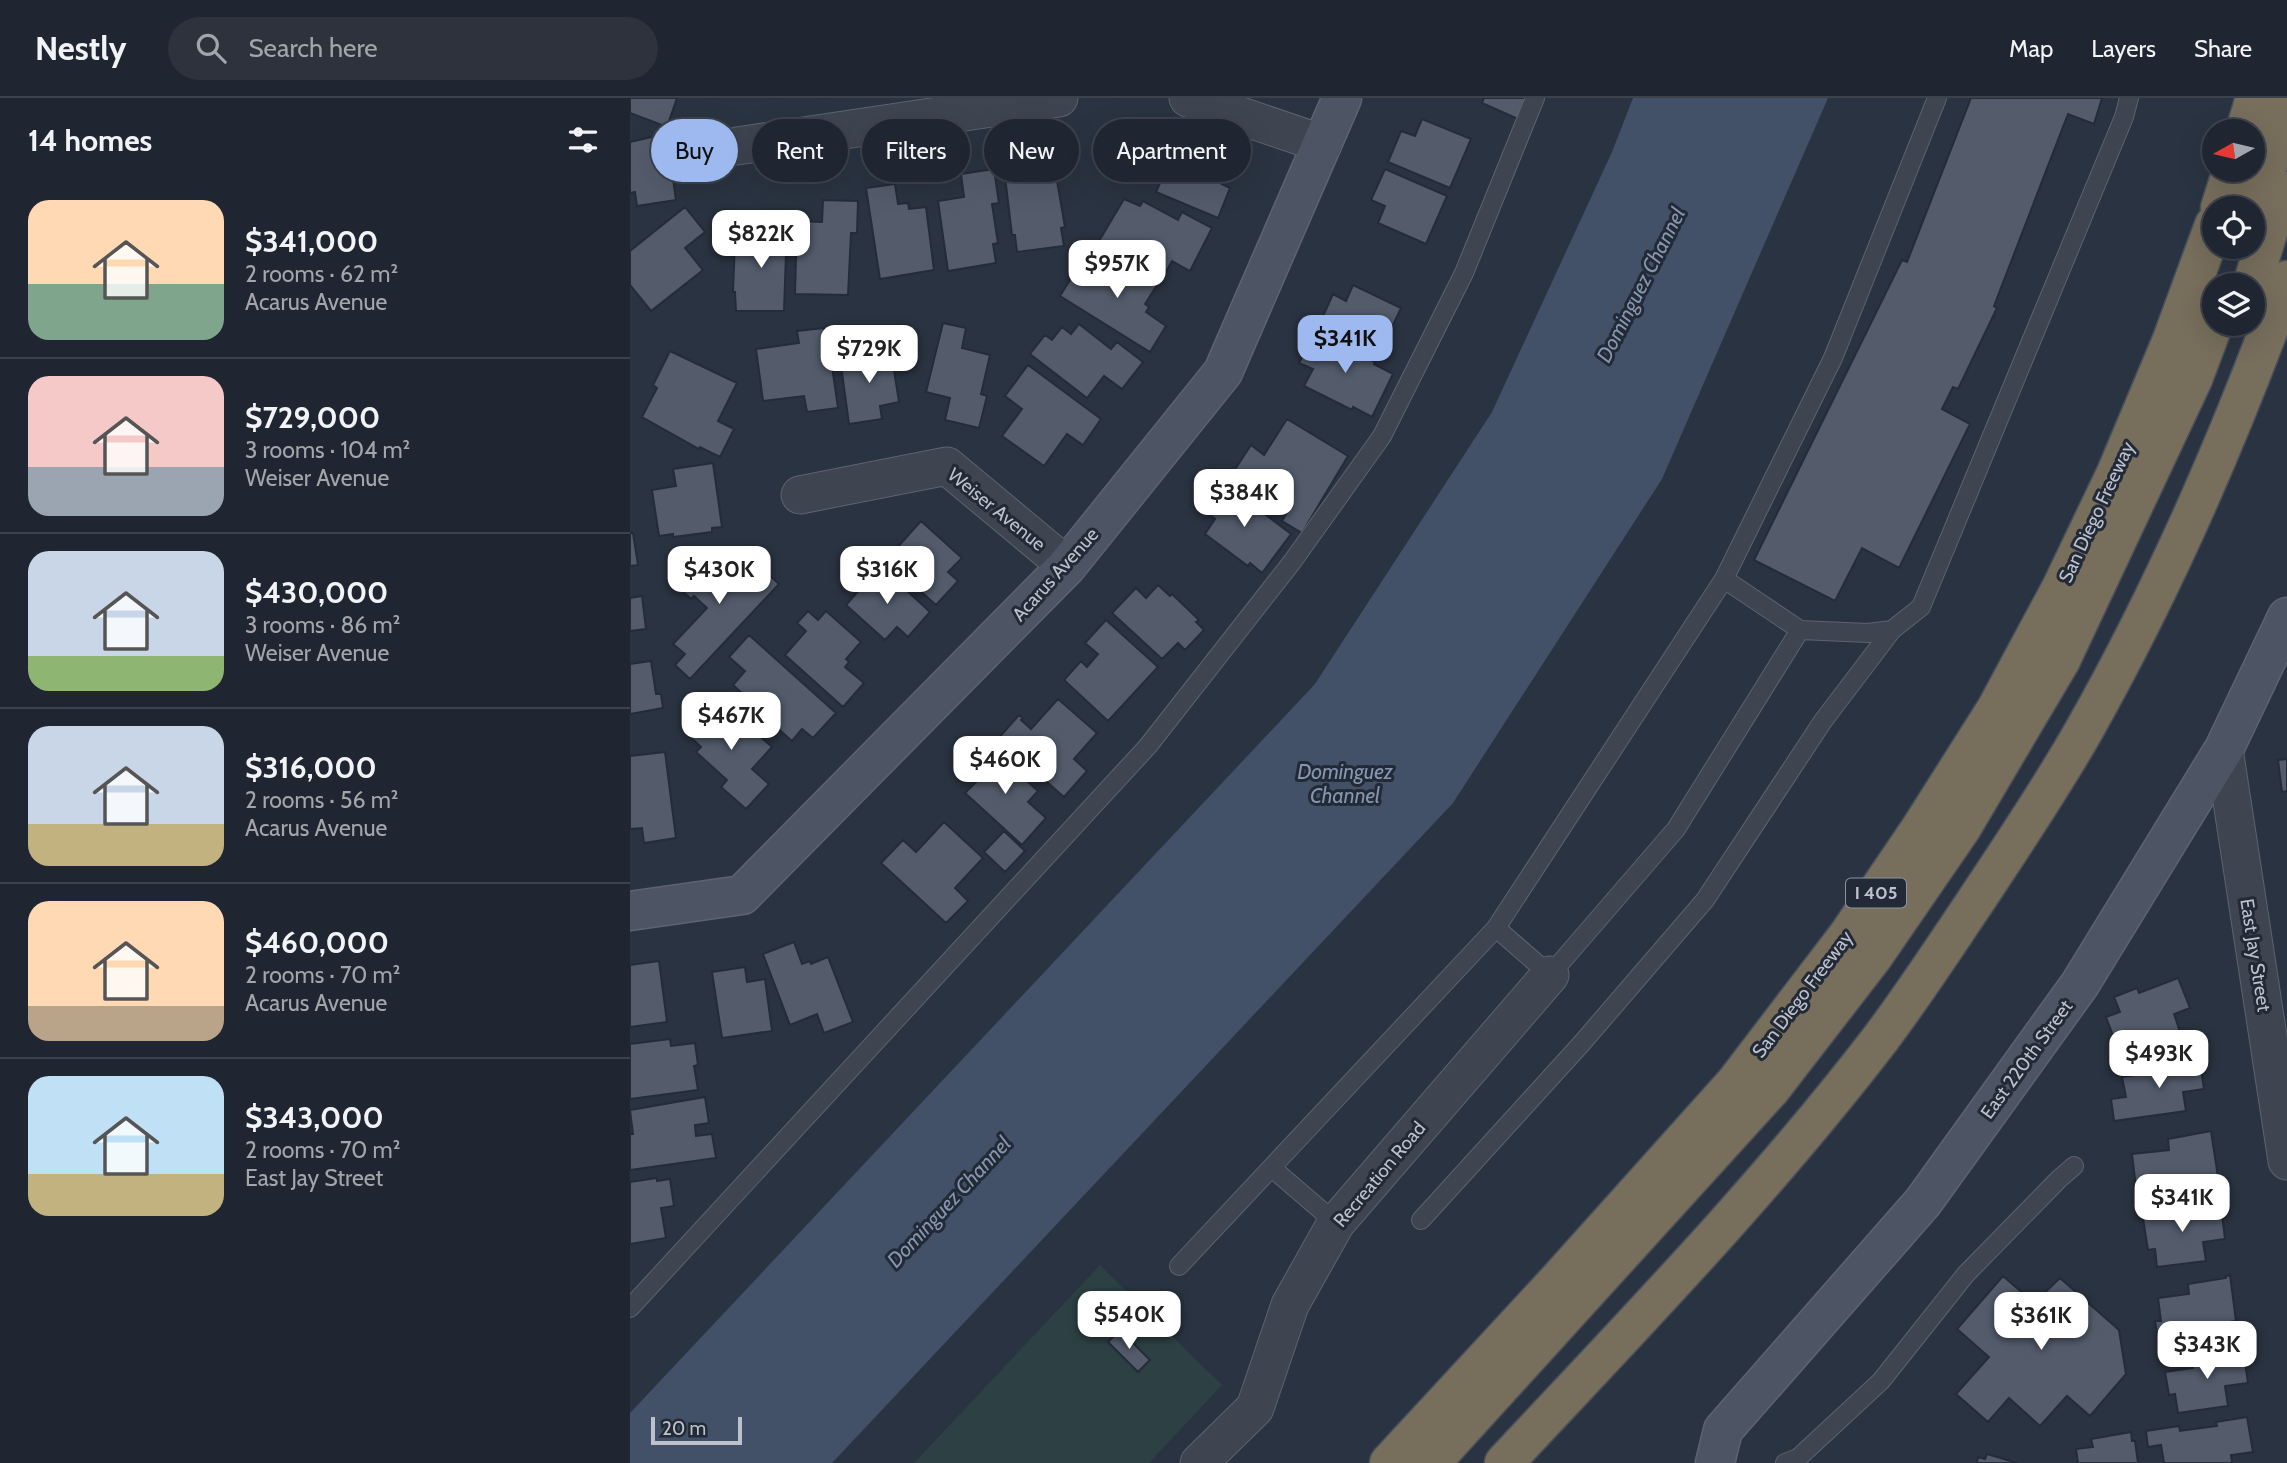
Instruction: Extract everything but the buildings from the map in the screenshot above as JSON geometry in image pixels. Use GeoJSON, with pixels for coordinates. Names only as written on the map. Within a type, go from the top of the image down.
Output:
{"type":"FeatureCollection","features":[{"type":"Feature","properties":{"kind":"highway"},"geometry":{"type":"LineString","coordinates":[[2249,119],[2255,98]]}},
{"type":"Feature","properties":{"kind":"highway"},"geometry":{"type":"LineString","coordinates":[[2258,196],[2287,103]]}},
{"type":"Feature","properties":{"kind":"highway"},"geometry":{"type":"LineString","coordinates":[[2256,273],[2287,172]]}},
{"type":"Feature","properties":{"kind":"highway","name":"San Diego Freeway"},"geometry":{"type":"LineString","coordinates":[[1389,1463],[1735,1083],[1848,935],[1920,829],[1996,709],[2061,589],[2116,473],[2166,354],[2202,257]]}},
{"type":"Feature","properties":{"kind":"highway"},"geometry":{"type":"LineString","coordinates":[[1504,1463],[1667,1288],[1789,1151],[1882,1036],[1988,882],[2082,733],[2143,618],[2256,368],[2287,280]]}},
{"type":"Feature","properties":{"kind":"highway"},"geometry":{"type":"LineString","coordinates":[[1431,1463],[1771,1089],[1872,957],[1961,830],[2061,660],[2187,391],[2209,336]]}},
{"type":"Feature","properties":{"kind":"highway"},"geometry":{"type":"LineString","coordinates":[[1457,1463],[1706,1198],[1848,1027],[2004,795],[2075,675],[2209,402],[2234,336]]}},
{"type":"Feature","properties":{"kind":"street"},"geometry":{"type":"LineString","coordinates":[[738,146],[1059,98]]}},
{"type":"Feature","properties":{"kind":"street"},"geometry":{"type":"LineString","coordinates":[[1188,98],[1323,144]]}},
{"type":"Feature","properties":{"kind":"street","name":"Acarus Avenue"},"geometry":{"type":"LineString","coordinates":[[630,911],[742,895],[1067,566],[1223,372],[1342,98]]}},
{"type":"Feature","properties":{"kind":"street","name":"Weiser Avenue"},"geometry":{"type":"LineString","coordinates":[[800,495],[947,466],[1067,566]]}},
{"type":"Feature","properties":{"kind":"street","name":"East 220th Street"},"geometry":{"type":"LineString","coordinates":[[1715,1463],[1723,1430],[1923,1202],[2080,984],[2224,749],[2287,617]]}},
{"type":"Feature","properties":{"kind":"street","name":"East Jay Street"},"geometry":{"type":"LineString","coordinates":[[2224,749],[2287,1161]]}},
{"type":"Feature","properties":{"kind":"street","name":"Recreation Road"},"geometry":{"type":"LineString","coordinates":[[1199,1463],[1255,1408],[1290,1305],[1336,1223],[1550,975]]}},
{"type":"Feature","properties":{"kind":"lane"},"geometry":{"type":"LineString","coordinates":[[630,1308],[1148,746],[1292,562],[1382,436],[1464,273],[1535,98]]}},
{"type":"Feature","properties":{"kind":"lane"},"geometry":{"type":"LineString","coordinates":[[1179,1266],[1496,928],[1724,579],[1833,358],[1937,98]]}},
{"type":"Feature","properties":{"kind":"lane"},"geometry":{"type":"LineString","coordinates":[[1421,1220],[1582,1043],[1705,900],[1823,721],[1892,630],[1921,607],[2124,117],[2129,98]]}},
{"type":"Feature","properties":{"kind":"lane"},"geometry":{"type":"LineString","coordinates":[[1724,579],[1800,630],[1868,633],[1892,630]]}},
{"type":"Feature","properties":{"kind":"lane"},"geometry":{"type":"LineString","coordinates":[[1496,928],[1550,975],[1675,829],[1800,630]]}},
{"type":"Feature","properties":{"kind":"lane"},"geometry":{"type":"LineString","coordinates":[[1785,1463],[1798,1458],[1881,1381],[1966,1274],[2074,1166]]}},
{"type":"Feature","properties":{"kind":"lane"},"geometry":{"type":"LineString","coordinates":[[1272,1168],[1336,1223]]}},
{"type":"Feature","properties":{"kind":"green space"},"geometry":{"type":"Polygon","coordinates":[[[1100,1265],[1222,1385],[1149,1463],[914,1463],[1100,1265]]]}},
{"type":"Feature","properties":{"kind":"water","name":"Dominguez Channel"},"geometry":{"type":"Polygon","coordinates":[[[1633,98],[1828,98],[1662,479],[1453,803],[832,1463],[630,1463],[630,1413],[1315,684],[1492,412],[1612,152],[1633,98]]]}}]}
